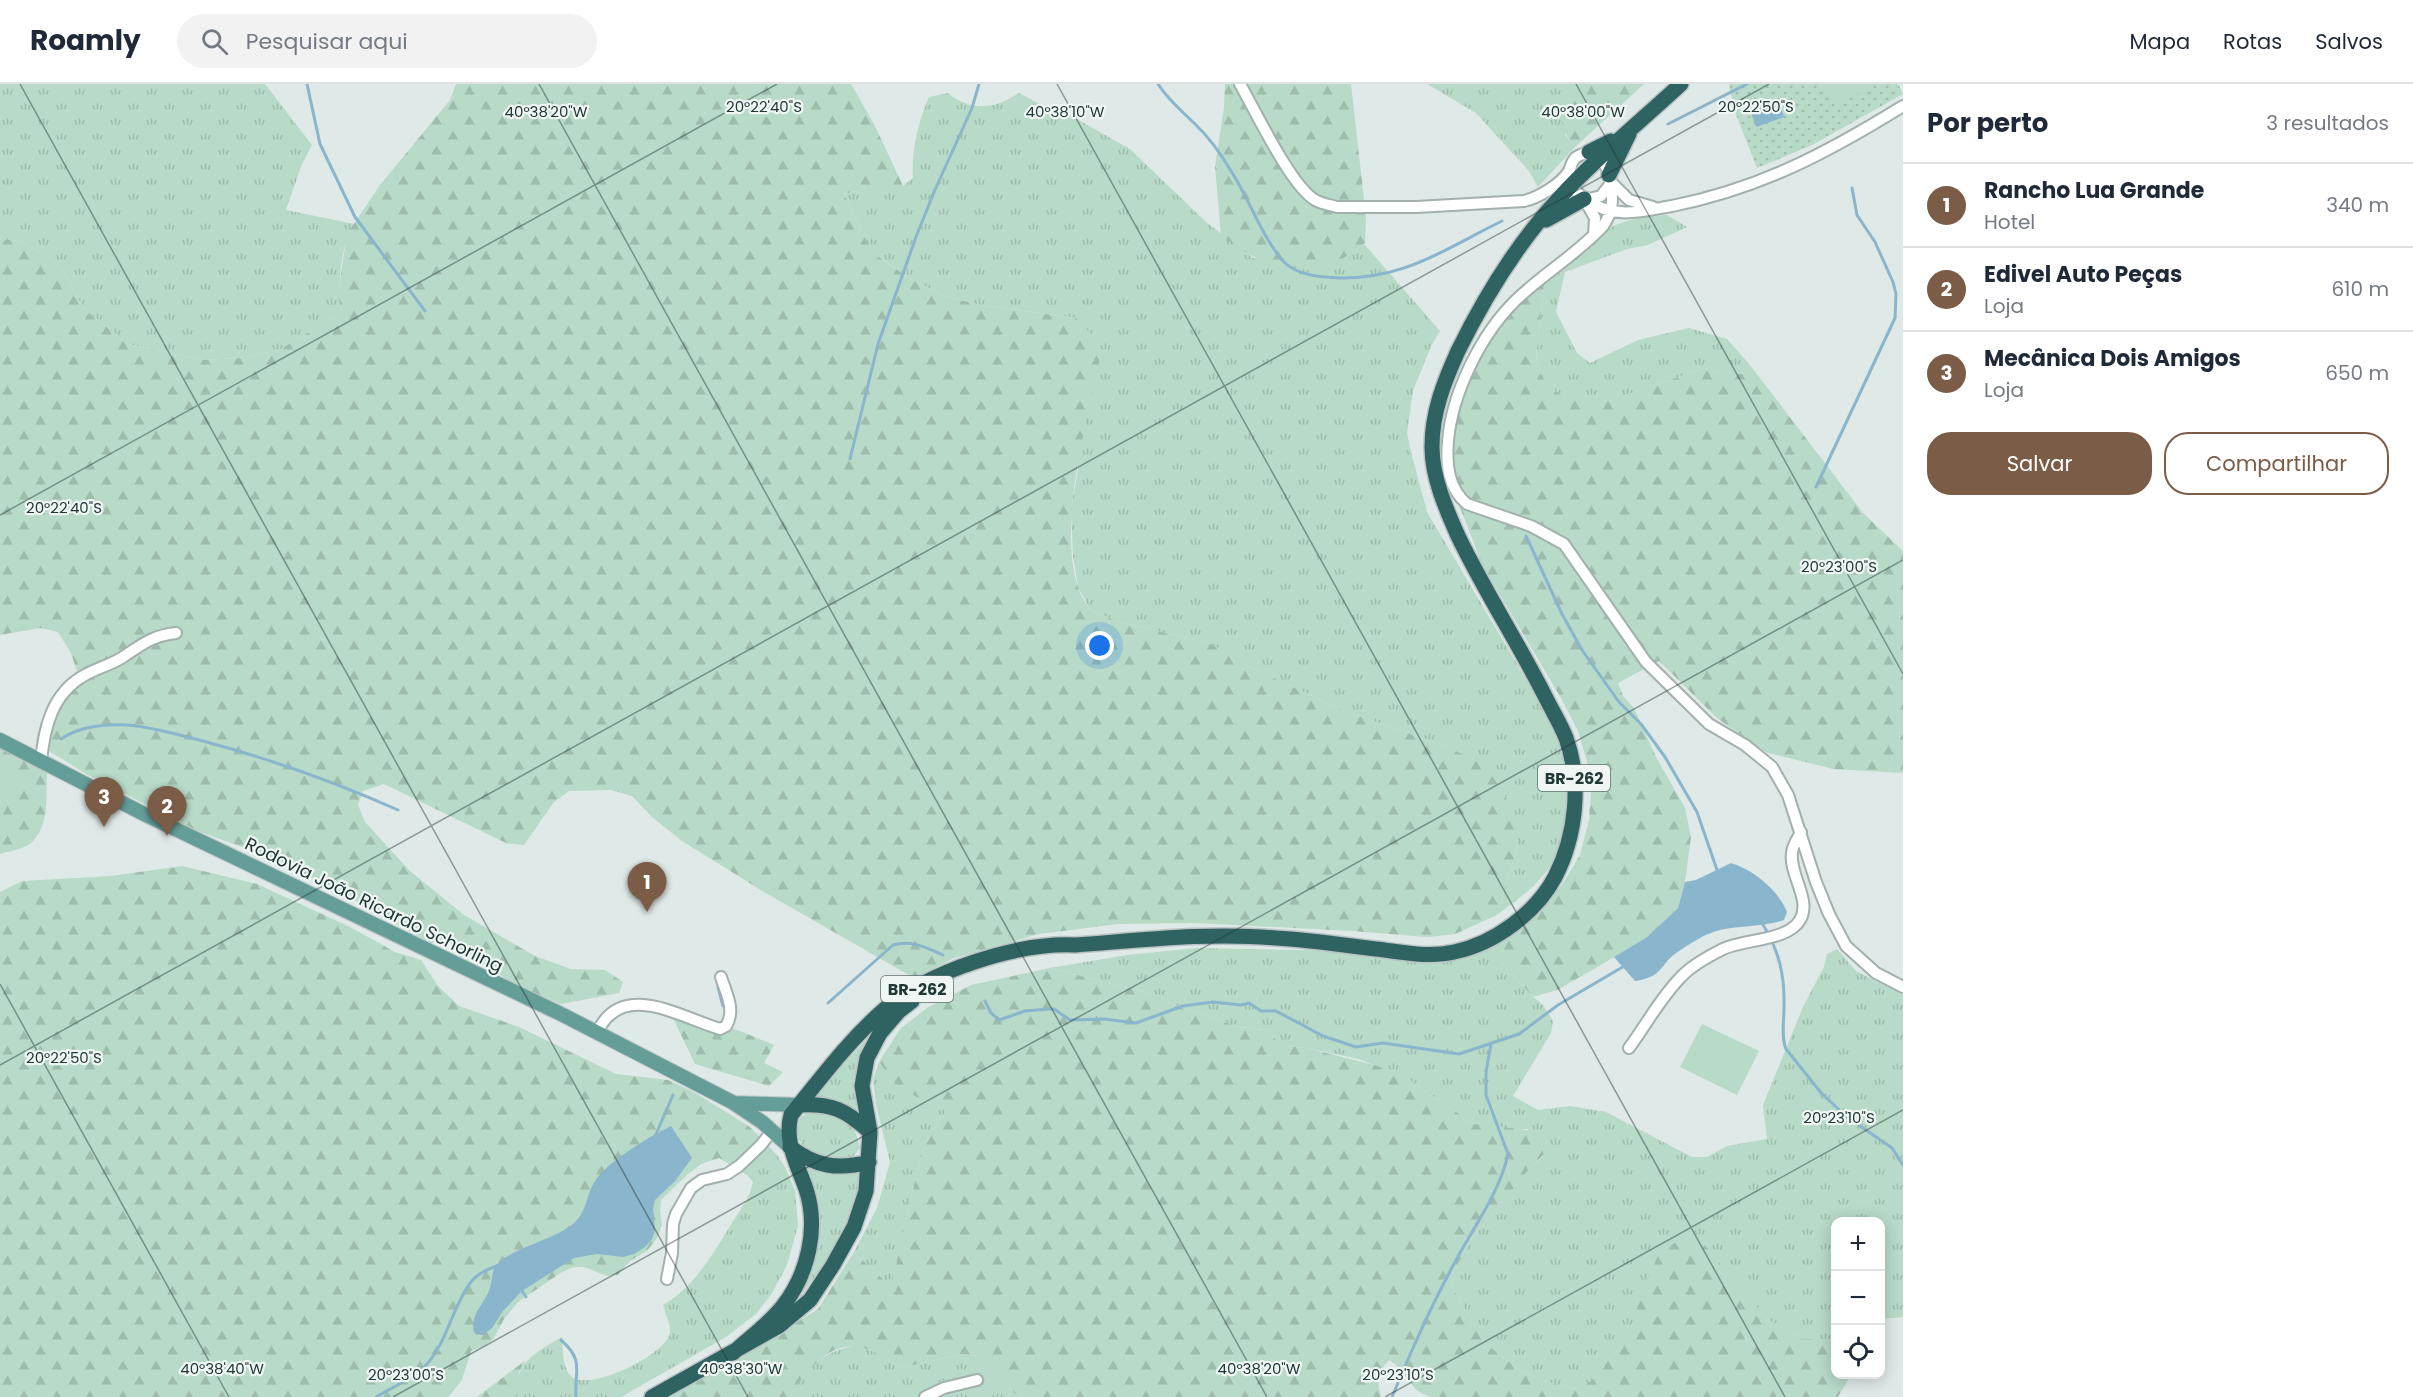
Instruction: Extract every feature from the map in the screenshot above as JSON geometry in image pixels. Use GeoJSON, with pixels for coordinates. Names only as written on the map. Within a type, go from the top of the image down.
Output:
{"type":"FeatureCollection","features":[{"type":"Feature","properties":{"kind":"highway","name":"BR-262"},"geometry":{"type":"LineString","coordinates":[[733,1353],[783,1306],[802,1271],[808,1253],[812,1221],[807,1191],[789,1147],[787,1129],[791,1115],[856,1037],[887,1008],[908,993],[946,974],[992,957],[1028,947],[1056,944],[1076,945],[1220,934],[1313,941],[1429,956],[1457,952],[1498,934],[1527,913],[1547,891],[1565,857],[1571,836],[1575,801],[1573,770],[1567,739],[1533,672],[1473,567],[1448,514],[1436,477],[1432,448],[1437,402],[1475,316],[1512,258],[1570,177],[1595,155],[1629,132],[1682,84]]}},
{"type":"Feature","properties":{"kind":"highway"},"geometry":{"type":"LineString","coordinates":[[1610,180],[1629,132]]}},
{"type":"Feature","properties":{"kind":"highway"},"geometry":{"type":"LineString","coordinates":[[1536,226],[1586,200]]}},
{"type":"Feature","properties":{"kind":"highway","name":"BR-262"},"geometry":{"type":"LineString","coordinates":[[652,1397],[779,1326],[810,1300],[833,1265],[854,1227],[866,1191],[870,1132],[862,1086],[867,1058],[880,1034],[899,1011],[916,998],[974,971],[1076,945]]}},
{"type":"Feature","properties":{"kind":"highway"},"geometry":{"type":"LineString","coordinates":[[799,1105],[817,1104],[835,1107],[849,1114],[870,1132]]}},
{"type":"Feature","properties":{"kind":"highway"},"geometry":{"type":"LineString","coordinates":[[789,1147],[820,1164],[838,1168],[869,1162]]}},
{"type":"Feature","properties":{"kind":"main road","name":"Rodovia João Ricardo Schorling"},"geometry":{"type":"LineString","coordinates":[[0,740],[144,814],[597,1033],[732,1102],[772,1131],[789,1147]]}},
{"type":"Feature","properties":{"kind":"main road","name":"Rodovia João Ricardo Schorling"},"geometry":{"type":"LineString","coordinates":[[732,1102],[799,1105]]}},
{"type":"Feature","properties":{"kind":"street"},"geometry":{"type":"LineString","coordinates":[[1240,84],[1297,184],[1314,200],[1337,207],[1416,207],[1524,201],[1537,198],[1570,177],[1586,200],[1595,219],[1594,235]]}},
{"type":"Feature","properties":{"kind":"street"},"geometry":{"type":"LineString","coordinates":[[1586,200],[1611,212],[1637,212],[1731,192],[1797,166],[1851,138],[1903,106]]}},
{"type":"Feature","properties":{"kind":"street"},"geometry":{"type":"LineString","coordinates":[[1595,155],[1610,180],[1629,200],[1659,208]]}},
{"type":"Feature","properties":{"kind":"street"},"geometry":{"type":"LineString","coordinates":[[1586,200],[1605,192],[1610,180]]}},
{"type":"Feature","properties":{"kind":"street"},"geometry":{"type":"LineString","coordinates":[[1610,180],[1613,195],[1611,212],[1605,223],[1516,301],[1490,331],[1463,381],[1453,410],[1447,455],[1449,477],[1459,497],[1467,504],[1531,526],[1564,544],[1576,558],[1646,662],[1709,724],[1745,745],[1772,767],[1788,795],[1816,882],[1829,914],[1846,946],[1876,973],[1903,987]]}},
{"type":"Feature","properties":{"kind":"street"},"geometry":{"type":"LineString","coordinates":[[41,762],[45,728],[54,708],[70,686],[85,675],[123,658],[149,639],[176,633]]}},
{"type":"Feature","properties":{"kind":"street"},"geometry":{"type":"LineString","coordinates":[[1629,1048],[1681,977],[1696,964],[1725,948],[1776,936],[1799,923],[1803,912],[1802,898],[1792,866],[1792,852],[1801,832]]}},
{"type":"Feature","properties":{"kind":"street"},"geometry":{"type":"LineString","coordinates":[[597,1033],[609,1013],[633,1005],[651,1005],[720,1029],[726,1026],[731,1018],[731,1009],[721,976]]}},
{"type":"Feature","properties":{"kind":"street"},"geometry":{"type":"LineString","coordinates":[[667,1279],[672,1253],[673,1224],[691,1188],[702,1180],[727,1174],[739,1166],[772,1131]]}},
{"type":"Feature","properties":{"kind":"street"},"geometry":{"type":"LineString","coordinates":[[925,1397],[944,1388],[977,1380]]}},
{"type":"Feature","properties":{"kind":"green space"},"geometry":{"type":"Polygon","coordinates":[[[0,84],[265,84],[312,145],[302,164],[286,210],[354,224],[346,242],[341,265],[341,310],[336,316],[279,350],[239,358],[202,360],[128,344],[84,309],[61,267],[26,244],[13,240],[0,240],[0,84]]]}},
{"type":"Feature","properties":{"kind":"green space"},"geometry":{"type":"Polygon","coordinates":[[[456,84],[851,84],[875,126],[903,186],[875,186],[844,194],[872,252],[909,278],[944,296],[980,305],[1076,318],[1092,335],[1101,353],[1082,439],[1071,532],[1072,561],[1078,587],[1091,611],[1120,622],[1212,644],[1235,660],[1342,710],[1448,747],[1485,766],[1504,793],[1516,821],[1518,845],[1497,915],[1455,934],[1428,937],[1196,923],[1118,924],[1039,934],[954,958],[914,978],[764,892],[682,841],[652,817],[632,796],[611,790],[569,791],[554,802],[524,845],[506,843],[384,784],[363,791],[358,805],[365,822],[410,871],[464,915],[535,956],[571,969],[605,970],[623,982],[619,993],[561,1004],[519,987],[446,940],[430,943],[330,886],[267,856],[195,830],[88,775],[38,744],[36,741],[41,722],[57,712],[80,681],[71,653],[58,632],[41,628],[0,635],[0,240],[13,240],[26,244],[61,267],[84,309],[128,344],[202,360],[239,358],[279,350],[336,316],[341,310],[338,293],[347,234],[380,185],[450,100],[456,84]]]}},
{"type":"Feature","properties":{"kind":"green space"},"geometry":{"type":"Polygon","coordinates":[[[1225,84],[1351,84],[1366,217],[1365,243],[1337,261],[1321,266],[1291,268],[1261,260],[1221,235],[1215,167],[1224,108],[1225,84]]]}},
{"type":"Feature","properties":{"kind":"green space"},"geometry":{"type":"Polygon","coordinates":[[[1427,84],[1567,84],[1565,135],[1575,147],[1538,187],[1529,171],[1476,113],[1427,84]]]}},
{"type":"Feature","properties":{"kind":"green space"},"geometry":{"type":"Polygon","coordinates":[[[1567,84],[1644,84],[1575,147],[1562,124],[1567,84]]]}},
{"type":"Feature","properties":{"kind":"green space"},"geometry":{"type":"Polygon","coordinates":[[[1729,84],[1898,84],[1903,94],[1812,145],[1757,168],[1735,112],[1729,84]]]}},
{"type":"Feature","properties":{"kind":"green space"},"geometry":{"type":"Polygon","coordinates":[[[1822,84],[1873,84],[1836,107],[1822,84]]]}},
{"type":"Feature","properties":{"kind":"green space"},"geometry":{"type":"Polygon","coordinates":[[[948,93],[974,106],[983,106],[1001,102],[1019,93],[1049,109],[1075,118],[1130,149],[1206,222],[1253,258],[1340,260],[1364,244],[1440,331],[1432,344],[1413,391],[1407,433],[1427,512],[1543,708],[1562,750],[1568,776],[1568,805],[1564,829],[1553,861],[1534,885],[1497,915],[1518,845],[1448,747],[1342,710],[1235,660],[1212,644],[1120,622],[1091,611],[1078,587],[1073,557],[1071,509],[1078,470],[1076,318],[980,305],[944,296],[909,278],[872,252],[844,194],[875,186],[903,186],[913,178],[916,137],[929,97],[948,93]]]}},
{"type":"Feature","properties":{"kind":"green space"},"geometry":{"type":"Polygon","coordinates":[[[1667,215],[1687,227],[1648,245],[1627,249],[1565,272],[1556,312],[1577,353],[1590,363],[1638,340],[1689,328],[1727,339],[1750,365],[1741,374],[1724,374],[1704,368],[1612,400],[1570,400],[1549,387],[1540,373],[1536,357],[1544,285],[1540,276],[1585,242],[1609,228],[1639,218],[1667,215]]]}},
{"type":"Feature","properties":{"kind":"green space"},"geometry":{"type":"Polygon","coordinates":[[[1540,276],[1544,285],[1536,357],[1540,373],[1549,387],[1570,400],[1612,400],[1704,368],[1724,374],[1741,374],[1750,365],[1863,513],[1903,551],[1903,773],[1833,769],[1765,752],[1717,718],[1659,661],[1618,683],[1623,696],[1634,708],[1656,757],[1685,808],[1691,837],[1685,882],[1678,908],[1647,937],[1557,990],[1533,997],[1484,943],[1539,908],[1562,885],[1580,855],[1589,820],[1591,792],[1588,765],[1578,731],[1561,698],[1483,566],[1448,477],[1448,454],[1474,355],[1540,276]]]}},
{"type":"Feature","properties":{"kind":"green space"},"geometry":{"type":"Polygon","coordinates":[[[0,748],[47,772],[45,812],[40,831],[28,845],[0,854],[0,748]]]}},
{"type":"Feature","properties":{"kind":"green space"},"geometry":{"type":"Polygon","coordinates":[[[0,764],[24,775],[0,820],[0,764]]]}},
{"type":"Feature","properties":{"kind":"green space"},"geometry":{"type":"Polygon","coordinates":[[[182,866],[257,884],[350,927],[395,952],[421,960],[438,986],[459,1006],[519,1027],[616,1074],[668,1080],[694,1092],[750,1127],[777,1155],[747,1175],[719,1158],[701,1164],[661,1200],[662,1225],[657,1238],[647,1251],[630,1261],[618,1275],[607,1276],[584,1267],[574,1267],[562,1272],[518,1302],[504,1319],[494,1338],[486,1345],[471,1351],[462,1380],[448,1397],[0,1397],[0,892],[22,881],[111,876],[182,866]]]}},
{"type":"Feature","properties":{"kind":"green space"},"geometry":{"type":"Polygon","coordinates":[[[1484,943],[1543,1005],[1553,1021],[1551,1033],[1513,1096],[1538,1110],[1570,1106],[1606,1112],[1692,1157],[1707,1157],[1727,1146],[1767,1139],[1763,1105],[1803,1007],[1824,967],[1827,954],[1837,949],[1856,971],[1903,995],[1903,1317],[1885,1319],[1885,1217],[1831,1217],[1831,1340],[1803,1339],[1766,1319],[1699,1239],[1675,1243],[1660,1251],[1627,1339],[1591,1381],[1575,1389],[1548,1382],[1517,1368],[1485,1343],[1454,1290],[1451,1277],[1472,1238],[1531,1167],[1543,1157],[1528,1129],[1504,1129],[1474,1124],[1407,1079],[1359,1059],[1307,1048],[1284,1046],[1265,1030],[1239,1027],[1176,1006],[1159,996],[1050,968],[1127,955],[1197,948],[1350,951],[1429,958],[1484,943]]]}},
{"type":"Feature","properties":{"kind":"green space"},"geometry":{"type":"Polygon","coordinates":[[[1050,968],[1159,996],[1176,1006],[1239,1027],[1265,1030],[1284,1046],[1307,1048],[1378,1066],[1407,1079],[1474,1124],[1545,1132],[1546,1148],[1542,1156],[1472,1238],[1451,1277],[1454,1290],[1485,1343],[1517,1368],[1548,1382],[1575,1389],[1591,1381],[1627,1339],[1643,1290],[1660,1251],[1675,1243],[1699,1238],[1766,1319],[1803,1339],[1831,1340],[1831,1379],[1849,1379],[1838,1397],[1431,1397],[1418,1391],[1400,1369],[1389,1360],[1379,1377],[1381,1397],[1018,1397],[978,1356],[962,1354],[901,1368],[869,1350],[849,1347],[827,1354],[816,1363],[790,1397],[662,1397],[778,1334],[818,1309],[854,1252],[891,1287],[919,1163],[928,1138],[947,1111],[898,1088],[879,1062],[900,1029],[927,1008],[971,985],[1050,968]]]}},
{"type":"Feature","properties":{"kind":"green space"},"geometry":{"type":"Polygon","coordinates":[[[894,1010],[863,1059],[854,1086],[857,1112],[830,1100],[814,1096],[894,1010]]]}},
{"type":"Feature","properties":{"kind":"green space"},"geometry":{"type":"Polygon","coordinates":[[[672,1016],[723,1024],[774,1045],[764,1063],[783,1072],[769,1086],[695,1064],[672,1016]]]}},
{"type":"Feature","properties":{"kind":"green space"},"geometry":{"type":"Polygon","coordinates":[[[1702,1024],[1759,1051],[1737,1095],[1680,1067],[1702,1024]]]}},
{"type":"Feature","properties":{"kind":"green space"},"geometry":{"type":"Polygon","coordinates":[[[879,1062],[899,1088],[947,1111],[928,1138],[919,1163],[891,1288],[854,1252],[877,1208],[890,1162],[876,1105],[873,1079],[879,1062]]]}},
{"type":"Feature","properties":{"kind":"green space"},"geometry":{"type":"Polygon","coordinates":[[[811,1111],[841,1115],[852,1122],[860,1147],[855,1154],[841,1161],[823,1158],[808,1150],[801,1142],[797,1130],[800,1118],[811,1111]]]}},
{"type":"Feature","properties":{"kind":"green space"},"geometry":{"type":"Polygon","coordinates":[[[777,1155],[795,1191],[798,1226],[787,1265],[772,1293],[756,1314],[726,1337],[621,1397],[517,1397],[519,1375],[528,1360],[562,1337],[566,1369],[572,1377],[582,1380],[594,1379],[625,1369],[653,1353],[663,1344],[669,1336],[670,1329],[663,1305],[684,1290],[715,1250],[749,1195],[753,1182],[747,1175],[777,1155]]]}},
{"type":"Feature","properties":{"kind":"green space"},"geometry":{"type":"Polygon","coordinates":[[[800,1160],[830,1172],[863,1173],[848,1219],[831,1258],[791,1306],[815,1251],[800,1160]]]}},
{"type":"Feature","properties":{"kind":"green space"},"geometry":{"type":"Polygon","coordinates":[[[857,1346],[876,1352],[901,1368],[962,1354],[978,1356],[1018,1397],[790,1397],[801,1378],[817,1362],[836,1351],[857,1346]]]}},
{"type":"Feature","properties":{"kind":"green space"},"geometry":{"type":"Polygon","coordinates":[[[526,1360],[519,1372],[517,1397],[477,1397],[526,1360]]]}},
{"type":"Feature","properties":{"kind":"water"},"geometry":{"type":"Polygon","coordinates":[[[1779,102],[1784,117],[1756,127],[1751,112],[1779,102]]]}},
{"type":"Feature","properties":{"kind":"water"},"geometry":{"type":"Polygon","coordinates":[[[1731,863],[1756,876],[1778,896],[1787,912],[1784,920],[1709,933],[1679,951],[1656,973],[1635,981],[1614,957],[1647,937],[1678,908],[1685,882],[1696,880],[1731,863]]]}},
{"type":"Feature","properties":{"kind":"water"},"geometry":{"type":"Polygon","coordinates":[[[671,1126],[692,1158],[675,1181],[655,1200],[653,1209],[655,1230],[652,1239],[645,1247],[634,1254],[623,1257],[597,1254],[574,1258],[522,1291],[503,1311],[492,1328],[483,1335],[475,1334],[474,1319],[488,1293],[495,1267],[510,1255],[555,1235],[574,1223],[582,1213],[593,1183],[612,1163],[671,1126]]]}},
{"type":"Feature","properties":{"kind":"waterway"},"geometry":{"type":"LineString","coordinates":[[307,84],[320,144],[355,217],[425,311]]}},
{"type":"Feature","properties":{"kind":"waterway"},"geometry":{"type":"LineString","coordinates":[[850,459],[878,344],[916,237],[972,108],[979,84]]}},
{"type":"Feature","properties":{"kind":"waterway"},"geometry":{"type":"LineString","coordinates":[[1158,84],[1215,146],[1238,182],[1276,252],[1288,266],[1298,271],[1321,277],[1351,278],[1397,270],[1438,254],[1502,221]]}},
{"type":"Feature","properties":{"kind":"waterway"},"geometry":{"type":"LineString","coordinates":[[1668,124],[1747,84]]}},
{"type":"Feature","properties":{"kind":"waterway"},"geometry":{"type":"LineString","coordinates":[[1816,487],[1895,318],[1896,294],[1893,282],[1875,242],[1857,215],[1852,188]]}},
{"type":"Feature","properties":{"kind":"waterway"},"geometry":{"type":"LineString","coordinates":[[1526,536],[1562,614],[1582,650],[1619,702],[1641,724],[1665,757],[1697,812],[1717,870]]}},
{"type":"Feature","properties":{"kind":"waterway"},"geometry":{"type":"LineString","coordinates":[[61,739],[76,731],[101,726],[127,725],[156,729],[278,763],[398,810]]}},
{"type":"Feature","properties":{"kind":"waterway"},"geometry":{"type":"LineString","coordinates":[[1762,923],[1777,953],[1782,974],[1783,1034],[1786,1049],[1822,1094],[1847,1117],[1892,1148],[1903,1165]]}},
{"type":"Feature","properties":{"kind":"waterway"},"geometry":{"type":"LineString","coordinates":[[828,1003],[893,945],[912,944],[943,955]]}},
{"type":"Feature","properties":{"kind":"waterway"},"geometry":{"type":"LineString","coordinates":[[985,1001],[991,1013],[999,1020],[1025,1011],[1054,1009],[1070,1020],[1104,1019],[1136,1023],[1183,1006],[1213,1002],[1241,1005],[1249,1003],[1261,1011],[1276,1011],[1323,1036],[1356,1047],[1383,1043],[1459,1054],[1519,1034],[1558,1005],[1626,965]]}},
{"type":"Feature","properties":{"kind":"waterway"},"geometry":{"type":"LineString","coordinates":[[718,987],[723,1006]]}},
{"type":"Feature","properties":{"kind":"waterway"},"geometry":{"type":"LineString","coordinates":[[1392,1397],[1438,1295],[1493,1196],[1508,1154],[1486,1095],[1486,1072],[1491,1044]]}},
{"type":"Feature","properties":{"kind":"waterway"},"geometry":{"type":"LineString","coordinates":[[654,1139],[673,1095]]}},
{"type":"Feature","properties":{"kind":"waterway"},"geometry":{"type":"LineString","coordinates":[[376,1397],[410,1378],[427,1364],[440,1344],[459,1301],[471,1282],[480,1274],[499,1265]]}},
{"type":"Feature","properties":{"kind":"waterway"},"geometry":{"type":"LineString","coordinates":[[520,1288],[526,1297]]}},
{"type":"Feature","properties":{"kind":"waterway"},"geometry":{"type":"LineString","coordinates":[[561,1340],[576,1360],[576,1397]]}},
{"type":"Feature","properties":{"kind":"place","name":"Mecânica Dois Amigos"},"geometry":{"type":"Point","coordinates":[104,827]}},
{"type":"Feature","properties":{"kind":"place","name":"Edivel Auto Peças"},"geometry":{"type":"Point","coordinates":[167,836]}},
{"type":"Feature","properties":{"kind":"place","name":"Rancho Lua Grande"},"geometry":{"type":"Point","coordinates":[647,912]}}]}
